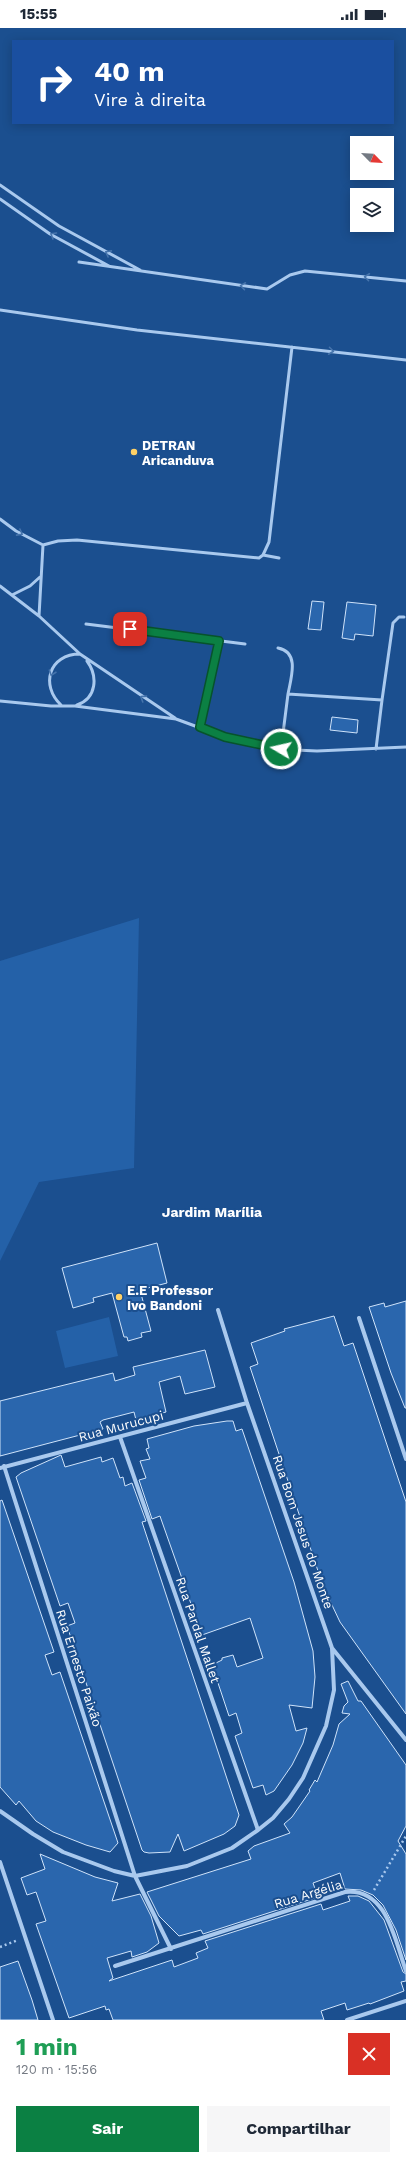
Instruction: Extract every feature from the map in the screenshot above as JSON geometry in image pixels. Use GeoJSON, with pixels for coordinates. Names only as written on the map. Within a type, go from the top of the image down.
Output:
{"type":"FeatureCollection","features":[{"type":"Feature","properties":{"kind":"street","name":"Rua Bom Jesus do Monte"},"geometry":{"type":"LineString","coordinates":[[218,1310],[247,1403],[332,1648],[406,1740]]}},
{"type":"Feature","properties":{"kind":"street"},"geometry":{"type":"LineString","coordinates":[[359,1318],[406,1459]]}},
{"type":"Feature","properties":{"kind":"street","name":"Rua Murucupi"},"geometry":{"type":"LineString","coordinates":[[2,1467],[247,1403]]}},
{"type":"Feature","properties":{"kind":"street","name":"Rua Pardal Mallet"},"geometry":{"type":"LineString","coordinates":[[120,1437],[258,1830]]}},
{"type":"Feature","properties":{"kind":"street","name":"Rua Ernesto Paixão"},"geometry":{"type":"LineString","coordinates":[[2,1467],[135,1876]]}},
{"type":"Feature","properties":{"kind":"street"},"geometry":{"type":"LineString","coordinates":[[0,1811],[33,1834],[63,1852],[114,1871],[135,1876],[187,1866],[232,1848],[258,1830],[289,1799],[303,1778],[326,1726],[334,1690],[332,1648]]}},
{"type":"Feature","properties":{"kind":"street"},"geometry":{"type":"LineString","coordinates":[[0,1862],[53,2020]]}},
{"type":"Feature","properties":{"kind":"street"},"geometry":{"type":"LineString","coordinates":[[135,1876],[171,1949]]}},
{"type":"Feature","properties":{"kind":"street","name":"Rua Argélia"},"geometry":{"type":"LineString","coordinates":[[115,1966],[345,1892],[357,1890],[370,1896]]}},
{"type":"Feature","properties":{"kind":"street"},"geometry":{"type":"LineString","coordinates":[[370,1896],[382,1909],[406,1971]]}},
{"type":"Feature","properties":{"kind":"street"},"geometry":{"type":"LineString","coordinates":[[347,2020],[406,2001]]}},
{"type":"Feature","properties":{"kind":"lane"},"geometry":{"type":"LineString","coordinates":[[0,185],[59,226],[142,271]]}},
{"type":"Feature","properties":{"kind":"lane"},"geometry":{"type":"LineString","coordinates":[[0,199],[50,234],[112,268]]}},
{"type":"Feature","properties":{"kind":"lane"},"geometry":{"type":"LineString","coordinates":[[79,262],[267,290],[285,277],[305,271],[406,281]]}},
{"type":"Feature","properties":{"kind":"lane"},"geometry":{"type":"LineString","coordinates":[[0,310],[106,326],[406,360]]}},
{"type":"Feature","properties":{"kind":"lane"},"geometry":{"type":"LineString","coordinates":[[0,519],[16,531],[43,545],[58,541],[77,540],[259,558],[263,555],[269,542],[292,347]]}},
{"type":"Feature","properties":{"kind":"lane"},"geometry":{"type":"LineString","coordinates":[[39,616],[43,545]]}},
{"type":"Feature","properties":{"kind":"lane"},"geometry":{"type":"LineString","coordinates":[[263,555],[279,558]]}},
{"type":"Feature","properties":{"kind":"lane"},"geometry":{"type":"LineString","coordinates":[[12,595],[30,586],[40,577]]}},
{"type":"Feature","properties":{"kind":"lane"},"geometry":{"type":"LineString","coordinates":[[0,586],[39,616],[85,658],[176,719]]}},
{"type":"Feature","properties":{"kind":"lane"},"geometry":{"type":"LineString","coordinates":[[376,749],[393,623],[396,618],[404,617]]}},
{"type":"Feature","properties":{"kind":"lane"},"geometry":{"type":"LineString","coordinates":[[86,624],[245,644]]}},
{"type":"Feature","properties":{"kind":"lane"},"geometry":{"type":"LineString","coordinates":[[200,727],[219,641]]}},
{"type":"Feature","properties":{"kind":"lane"},"geometry":{"type":"LineString","coordinates":[[278,648],[288,651],[291,655],[293,664],[281,749]]}},
{"type":"Feature","properties":{"kind":"lane"},"geometry":{"type":"LineString","coordinates":[[61,705],[56,700],[50,688],[50,674],[63,657],[70,654],[80,654]]}},
{"type":"Feature","properties":{"kind":"lane"},"geometry":{"type":"LineString","coordinates":[[75,706],[85,700],[94,686],[92,669],[85,658]]}},
{"type":"Feature","properties":{"kind":"lane"},"geometry":{"type":"LineString","coordinates":[[288,694],[382,700]]}},
{"type":"Feature","properties":{"kind":"lane"},"geometry":{"type":"LineString","coordinates":[[0,701],[51,706],[75,706],[176,719],[225,737],[281,749],[317,751],[406,747]]}},
{"type":"Feature","properties":{"kind":"path"},"geometry":{"type":"LineString","coordinates":[[370,1896],[406,1836]]}},
{"type":"Feature","properties":{"kind":"path"},"geometry":{"type":"LineString","coordinates":[[0,1947],[25,1938]]}},
{"type":"Feature","properties":{"kind":"shaded area"},"geometry":{"type":"Polygon","coordinates":[[[139,918],[134,1168],[39,1182],[0,1261],[0,961],[139,918]]]}},
{"type":"Feature","properties":{"kind":"shaded area"},"geometry":{"type":"Polygon","coordinates":[[[109,1317],[118,1356],[65,1368],[56,1331],[109,1317]]]}},
{"type":"Feature","properties":{"kind":"building"},"geometry":{"type":"Polygon","coordinates":[[[312,601],[324,602],[321,630],[308,629],[312,601]]]}},
{"type":"Feature","properties":{"kind":"building"},"geometry":{"type":"Polygon","coordinates":[[[347,602],[376,605],[373,636],[355,634],[354,640],[342,638],[347,602]]]}},
{"type":"Feature","properties":{"kind":"building"},"geometry":{"type":"Polygon","coordinates":[[[332,717],[358,720],[357,733],[330,730],[332,717]]]}},
{"type":"Feature","properties":{"kind":"building"},"geometry":{"type":"Polygon","coordinates":[[[157,1243],[167,1283],[140,1290],[151,1331],[141,1333],[142,1337],[128,1341],[127,1337],[124,1337],[112,1293],[93,1298],[94,1302],[73,1308],[62,1268],[157,1243]]]}},
{"type":"Feature","properties":{"kind":"building"},"geometry":{"type":"Polygon","coordinates":[[[406,1301],[405,1408],[391,1373],[369,1307],[384,1303],[385,1307],[406,1301]]]}},
{"type":"Feature","properties":{"kind":"building"},"geometry":{"type":"Polygon","coordinates":[[[334,1316],[344,1346],[353,1343],[406,1502],[406,1714],[340,1622],[323,1586],[250,1367],[258,1364],[251,1343],[285,1331],[284,1329],[334,1316]]]}},
{"type":"Feature","properties":{"kind":"building"},"geometry":{"type":"Polygon","coordinates":[[[205,1350],[215,1387],[185,1394],[180,1376],[159,1382],[166,1412],[136,1420],[134,1412],[103,1420],[100,1422],[103,1429],[0,1456],[0,1401],[113,1373],[115,1381],[135,1375],[133,1367],[205,1350]]]}},
{"type":"Feature","properties":{"kind":"building"},"geometry":{"type":"Polygon","coordinates":[[[233,1421],[236,1431],[242,1429],[294,1582],[313,1651],[315,1677],[312,1708],[289,1705],[296,1731],[307,1728],[303,1743],[292,1765],[274,1791],[266,1795],[263,1785],[253,1788],[235,1736],[242,1733],[236,1713],[229,1716],[212,1665],[222,1660],[222,1658],[233,1655],[237,1667],[263,1658],[250,1618],[202,1635],[160,1516],[152,1519],[139,1480],[146,1478],[140,1461],[150,1459],[146,1449],[149,1448],[147,1439],[194,1426],[233,1421]]]}},
{"type":"Feature","properties":{"kind":"building"},"geometry":{"type":"Polygon","coordinates":[[[61,1455],[65,1467],[101,1457],[102,1462],[113,1458],[120,1478],[123,1477],[125,1486],[132,1483],[146,1521],[142,1522],[239,1815],[235,1826],[224,1834],[184,1851],[178,1834],[170,1852],[149,1853],[142,1850],[67,1626],[75,1623],[68,1603],[60,1606],[16,1477],[21,1473],[61,1455]]]}},
{"type":"Feature","properties":{"kind":"building"},"geometry":{"type":"Polygon","coordinates":[[[2,1500],[54,1652],[45,1655],[52,1675],[60,1672],[118,1843],[110,1852],[86,1845],[53,1832],[36,1821],[19,1801],[16,1805],[0,1787],[0,1501],[2,1500]]]}},
{"type":"Feature","properties":{"kind":"building"},"geometry":{"type":"Polygon","coordinates":[[[348,1681],[358,1701],[361,1701],[406,1765],[406,1826],[398,1841],[406,1854],[406,1960],[396,1930],[383,1905],[373,1895],[361,1890],[345,1889],[340,1873],[313,1883],[318,1897],[203,1934],[201,1930],[179,1936],[159,1916],[147,1892],[251,1859],[248,1851],[254,1846],[290,1833],[284,1824],[292,1817],[310,1791],[309,1790],[315,1780],[317,1782],[333,1745],[339,1724],[350,1714],[342,1713],[344,1706],[348,1702],[341,1684],[348,1681]]]}},
{"type":"Feature","properties":{"kind":"building"},"geometry":{"type":"Polygon","coordinates":[[[40,1854],[95,1877],[118,1883],[112,1901],[140,1894],[151,1916],[159,1943],[147,1952],[132,1957],[131,1951],[107,1958],[113,1978],[109,1981],[172,1960],[174,1967],[198,1958],[196,1953],[208,1948],[205,1941],[321,1904],[323,1910],[350,1901],[348,1896],[358,1896],[369,1901],[384,1920],[403,1972],[406,1974],[406,1981],[401,1982],[404,1991],[370,2004],[369,2003],[347,2010],[345,2003],[321,2011],[324,2020],[113,2020],[109,2009],[106,2010],[105,2006],[69,2018],[36,1924],[46,1921],[36,1892],[27,1895],[21,1878],[45,1869],[40,1854]]]}},
{"type":"Feature","properties":{"kind":"building"},"geometry":{"type":"Polygon","coordinates":[[[18,1961],[38,2020],[0,2020],[0,1967],[18,1961]]]}},
{"type":"Feature","properties":{"kind":"place","name":"DETRAN Aricanduva"},"geometry":{"type":"Point","coordinates":[134,452]}},
{"type":"Feature","properties":{"kind":"place","name":"E.E Professor Ivo Bandoni"},"geometry":{"type":"Point","coordinates":[119,1297]}},
{"type":"Feature","properties":{"kind":"district","name":"Jardim Marília"},"geometry":{"type":"Point","coordinates":[212,1212]}},
{"type":"Feature","properties":{"kind":"route"},"geometry":{"type":"LineString","coordinates":[[130,629],[219,641],[200,727],[225,737],[274,749],[281,749]]}}]}
